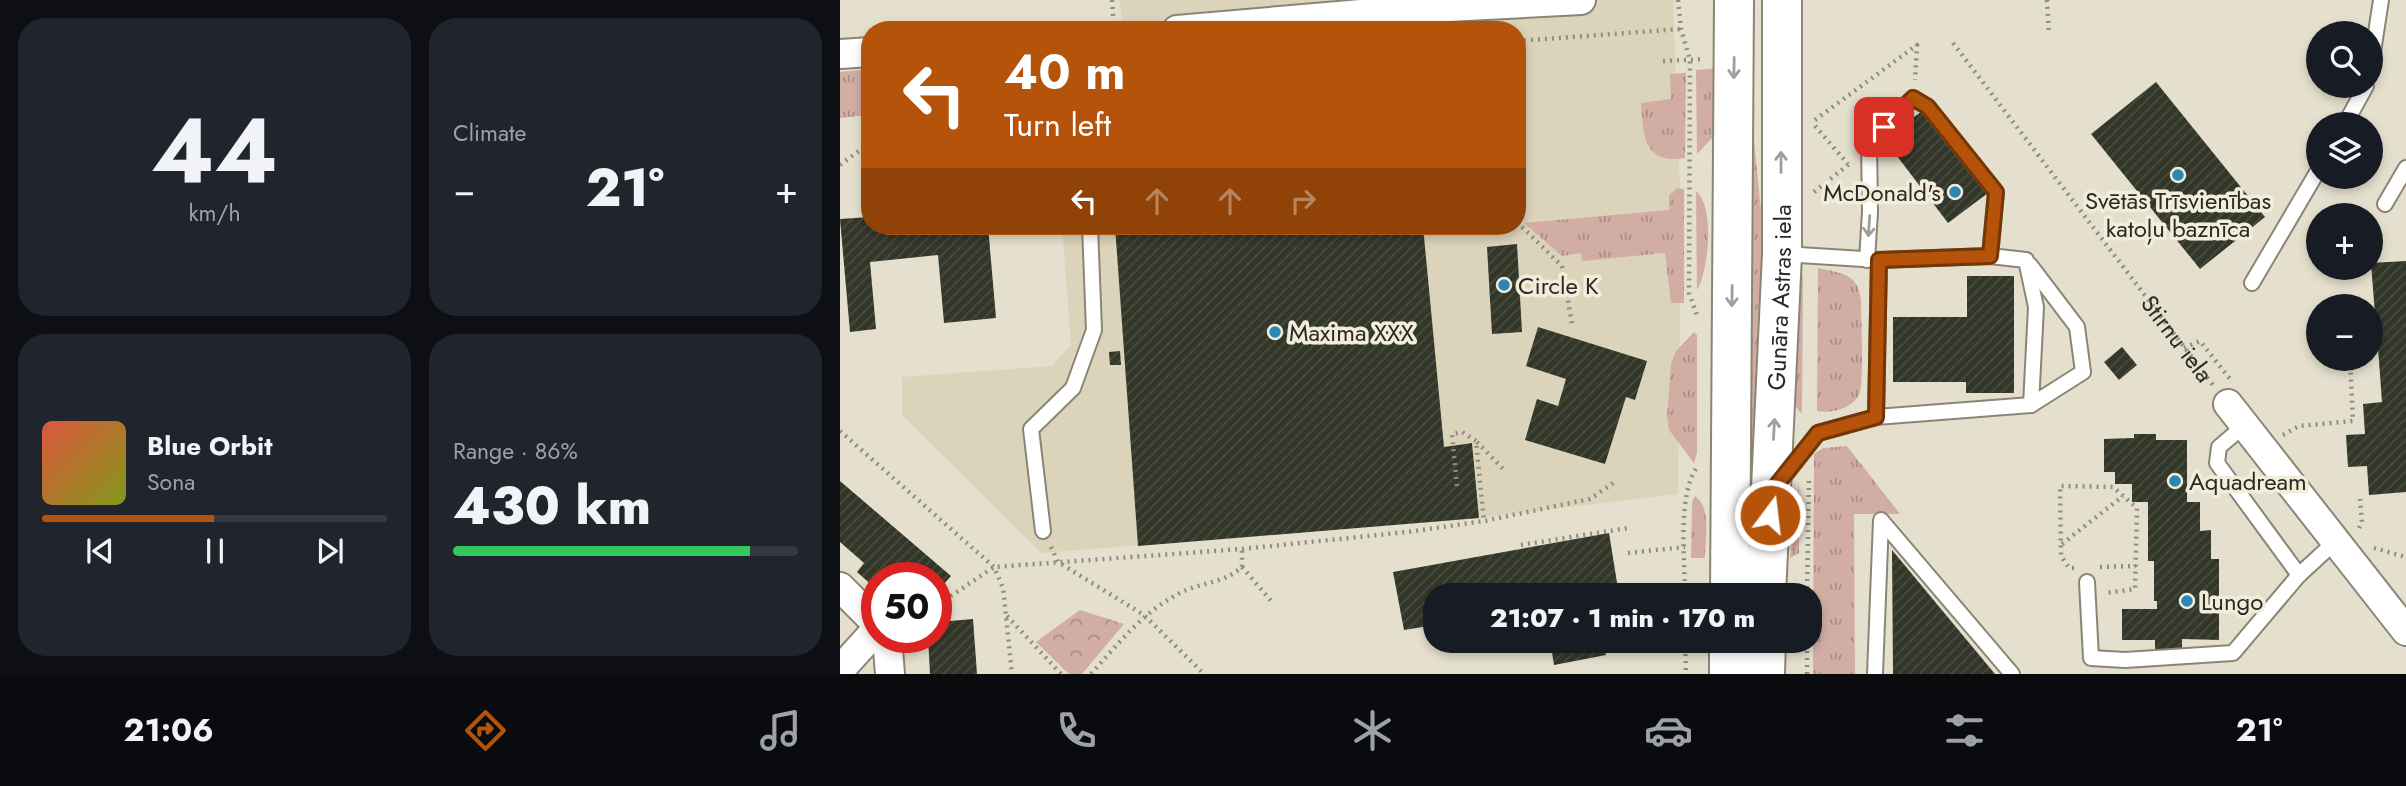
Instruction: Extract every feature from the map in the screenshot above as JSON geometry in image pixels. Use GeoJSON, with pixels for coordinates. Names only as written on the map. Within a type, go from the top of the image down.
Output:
{"type":"FeatureCollection","features":[{"type":"Feature","properties":{"kind":"main road","name":"Gunāra Astras iela"},"geometry":{"type":"LineString","coordinates":[[1730,583],[1734,0]]}},
{"type":"Feature","properties":{"kind":"main road"},"geometry":{"type":"LineString","coordinates":[[1753,0],[1761,84],[1766,96],[1780,105]]}},
{"type":"Feature","properties":{"kind":"main road","name":"Gunāra Astras iela"},"geometry":{"type":"LineString","coordinates":[[1767,583],[1782,254],[1782,0]]}},
{"type":"Feature","properties":{"kind":"main road"},"geometry":{"type":"LineString","coordinates":[[1729,653],[1729,674]]}},
{"type":"Feature","properties":{"kind":"main road"},"geometry":{"type":"LineString","coordinates":[[1765,674],[1766,653]]}},
{"type":"Feature","properties":{"kind":"street"},"geometry":{"type":"LineString","coordinates":[[1280,21],[1430,8],[1581,0]]}},
{"type":"Feature","properties":{"kind":"street"},"geometry":{"type":"LineString","coordinates":[[840,54],[861,53]]}},
{"type":"Feature","properties":{"kind":"street"},"geometry":{"type":"LineString","coordinates":[[2237,415],[2351,543],[2406,631]]}},
{"type":"Feature","properties":{"kind":"street"},"geometry":{"type":"LineString","coordinates":[[840,587],[861,609]]}},
{"type":"Feature","properties":{"kind":"street"},"geometry":{"type":"LineString","coordinates":[[840,670],[861,645]]}},
{"type":"Feature","properties":{"kind":"street"},"geometry":{"type":"LineString","coordinates":[[888,653],[890,674]]}},
{"type":"Feature","properties":{"kind":"lane"},"geometry":{"type":"LineString","coordinates":[[2378,21],[2381,0]]}},
{"type":"Feature","properties":{"kind":"lane"},"geometry":{"type":"LineString","coordinates":[[1876,417],[1869,141],[1913,98],[1928,107],[1996,192],[1990,256]]}},
{"type":"Feature","properties":{"kind":"lane"},"geometry":{"type":"LineString","coordinates":[[2385,204],[2406,168]]}},
{"type":"Feature","properties":{"kind":"lane"},"geometry":{"type":"LineString","coordinates":[[2252,283],[2307,189]]}},
{"type":"Feature","properties":{"kind":"lane"},"geometry":{"type":"LineString","coordinates":[[1043,531],[1031,429],[1073,388],[1094,330],[1090,235]]}},
{"type":"Feature","properties":{"kind":"lane"},"geometry":{"type":"LineString","coordinates":[[1771,492],[1818,433],[1876,417],[2031,405],[2083,372],[2077,327],[2026,260],[1990,256],[1873,260],[1782,254]]}},
{"type":"Feature","properties":{"kind":"lane"},"geometry":{"type":"LineString","coordinates":[[2026,260],[2036,307],[2031,405]]}},
{"type":"Feature","properties":{"kind":"lane"},"geometry":{"type":"LineString","coordinates":[[2237,415],[2219,447],[2217,463],[2299,575]]}},
{"type":"Feature","properties":{"kind":"lane"},"geometry":{"type":"LineString","coordinates":[[1875,674],[1881,520],[2012,674]]}},
{"type":"Feature","properties":{"kind":"lane"},"geometry":{"type":"LineString","coordinates":[[2087,587],[2091,658],[2125,660],[2233,653],[2299,575],[2351,543]]}},
{"type":"Feature","properties":{"kind":"path"},"geometry":{"type":"LineString","coordinates":[[1112,0],[1113,21]]}},
{"type":"Feature","properties":{"kind":"path"},"geometry":{"type":"LineString","coordinates":[[1678,0],[1681,29],[1690,60],[1689,293],[1702,325]]}},
{"type":"Feature","properties":{"kind":"path"},"geometry":{"type":"LineString","coordinates":[[2048,0],[2049,33]]}},
{"type":"Feature","properties":{"kind":"path"},"geometry":{"type":"LineString","coordinates":[[1526,40],[1681,29]]}},
{"type":"Feature","properties":{"kind":"path","name":"Stirnu iela"},"geometry":{"type":"LineString","coordinates":[[1953,43],[2237,415]]}},
{"type":"Feature","properties":{"kind":"path"},"geometry":{"type":"LineString","coordinates":[[1856,165],[1849,164],[1811,123],[1917,45],[1913,98]]}},
{"type":"Feature","properties":{"kind":"path"},"geometry":{"type":"LineString","coordinates":[[1663,61],[1710,58]]}},
{"type":"Feature","properties":{"kind":"path"},"geometry":{"type":"LineString","coordinates":[[840,165],[861,150]]}},
{"type":"Feature","properties":{"kind":"path"},"geometry":{"type":"LineString","coordinates":[[1810,195],[1849,164]]}},
{"type":"Feature","properties":{"kind":"path"},"geometry":{"type":"LineString","coordinates":[[1526,231],[1562,267],[1572,324]]}},
{"type":"Feature","properties":{"kind":"path"},"geometry":{"type":"LineString","coordinates":[[2277,439],[2299,426],[2353,421],[2351,371]]}},
{"type":"Feature","properties":{"kind":"path"},"geometry":{"type":"LineString","coordinates":[[840,431],[994,567],[1003,588],[1012,674]]}},
{"type":"Feature","properties":{"kind":"path"},"geometry":{"type":"LineString","coordinates":[[1457,486],[1452,434],[1462,432],[1476,441],[1503,469]]}},
{"type":"Feature","properties":{"kind":"path"},"geometry":{"type":"LineString","coordinates":[[1476,441],[1484,521]]}},
{"type":"Feature","properties":{"kind":"path"},"geometry":{"type":"LineString","coordinates":[[1685,583],[1690,478],[1702,461]]}},
{"type":"Feature","properties":{"kind":"path"},"geometry":{"type":"LineString","coordinates":[[952,595],[994,567],[1242,549],[1484,521],[1590,499],[1613,483]]}},
{"type":"Feature","properties":{"kind":"path"},"geometry":{"type":"LineString","coordinates":[[2082,567],[2069,568],[2061,556],[2060,486],[2113,487],[2137,508],[2135,589],[2114,593],[2087,587]]}},
{"type":"Feature","properties":{"kind":"path"},"geometry":{"type":"LineString","coordinates":[[2061,544],[2123,496]]}},
{"type":"Feature","properties":{"kind":"path"},"geometry":{"type":"LineString","coordinates":[[2360,499],[2362,522],[2351,543],[2380,548],[2406,557]]}},
{"type":"Feature","properties":{"kind":"path"},"geometry":{"type":"LineString","coordinates":[[1521,545],[1628,528]]}},
{"type":"Feature","properties":{"kind":"path"},"geometry":{"type":"LineString","coordinates":[[1628,553],[1685,547]]}},
{"type":"Feature","properties":{"kind":"path"},"geometry":{"type":"LineString","coordinates":[[1242,549],[1242,567],[1272,602]]}},
{"type":"Feature","properties":{"kind":"path"},"geometry":{"type":"LineString","coordinates":[[1058,562],[1144,615],[1203,674]]}},
{"type":"Feature","properties":{"kind":"path"},"geometry":{"type":"LineString","coordinates":[[1807,565],[1807,583]]}},
{"type":"Feature","properties":{"kind":"path"},"geometry":{"type":"LineString","coordinates":[[2096,567],[2136,566]]}},
{"type":"Feature","properties":{"kind":"path"},"geometry":{"type":"LineString","coordinates":[[1091,674],[1144,615],[1181,592],[1230,578],[1242,567]]}},
{"type":"Feature","properties":{"kind":"path"},"geometry":{"type":"LineString","coordinates":[[1006,615],[1061,674]]}},
{"type":"Feature","properties":{"kind":"path"},"geometry":{"type":"LineString","coordinates":[[1685,653],[1686,674]]}},
{"type":"Feature","properties":{"kind":"path"},"geometry":{"type":"LineString","coordinates":[[1807,653],[1807,674]]}},
{"type":"Feature","properties":{"kind":"shaded area"},"geometry":{"type":"Polygon","coordinates":[[[1120,0],[1673,0],[1681,212],[1678,494],[1479,518],[1041,553],[902,415],[902,377],[1052,366],[1071,345],[1063,235],[1526,235],[1526,21],[1121,21],[1120,0]]]}},
{"type":"Feature","properties":{"kind":"green space"},"geometry":{"type":"Polygon","coordinates":[[[1752,61],[1754,140],[1765,251],[1757,559],[1746,559],[1752,61]]]}},
{"type":"Feature","properties":{"kind":"green space"},"geometry":{"type":"Polygon","coordinates":[[[1721,68],[1713,137],[1697,154],[1696,70],[1721,68]]]}},
{"type":"Feature","properties":{"kind":"green space"},"geometry":{"type":"Polygon","coordinates":[[[861,70],[861,116],[840,118],[840,72],[861,70]]]}},
{"type":"Feature","properties":{"kind":"green space"},"geometry":{"type":"Polygon","coordinates":[[[1686,73],[1685,158],[1661,157],[1648,146],[1641,103],[1671,99],[1670,74],[1686,73]]]}},
{"type":"Feature","properties":{"kind":"green space"},"geometry":{"type":"Polygon","coordinates":[[[1677,188],[1684,189],[1684,303],[1671,303],[1665,253],[1582,261],[1581,253],[1562,256],[1526,225],[1669,210],[1669,195],[1677,188]]]}},
{"type":"Feature","properties":{"kind":"green space"},"geometry":{"type":"Polygon","coordinates":[[[1696,191],[1706,210],[1708,224],[1705,268],[1697,290],[1696,191]]]}},
{"type":"Feature","properties":{"kind":"green space"},"geometry":{"type":"Polygon","coordinates":[[[1818,268],[1848,276],[1857,285],[1861,301],[1860,392],[1848,406],[1829,412],[1817,411],[1818,268]]]}},
{"type":"Feature","properties":{"kind":"green space"},"geometry":{"type":"Polygon","coordinates":[[[1803,276],[1802,414],[1796,407],[1796,283],[1803,276]]]}},
{"type":"Feature","properties":{"kind":"green space"},"geometry":{"type":"Polygon","coordinates":[[[1694,332],[1697,335],[1697,453],[1694,463],[1669,430],[1667,417],[1671,364],[1676,351],[1694,332]]]}},
{"type":"Feature","properties":{"kind":"green space"},"geometry":{"type":"Polygon","coordinates":[[[1847,446],[1900,514],[1854,514],[1855,674],[1813,674],[1813,653],[1822,653],[1822,583],[1813,583],[1814,454],[1823,448],[1847,446]]]}},
{"type":"Feature","properties":{"kind":"green space"},"geometry":{"type":"Polygon","coordinates":[[[1799,482],[1799,553],[1790,558],[1799,482]]]}},
{"type":"Feature","properties":{"kind":"green space"},"geometry":{"type":"Polygon","coordinates":[[[1695,496],[1704,508],[1706,516],[1705,558],[1691,558],[1692,504],[1695,496]]]}},
{"type":"Feature","properties":{"kind":"green space"},"geometry":{"type":"Polygon","coordinates":[[[1080,610],[1124,624],[1082,674],[1069,674],[1036,642],[1080,610]]]}},
{"type":"Feature","properties":{"kind":"building","name":"Svētās Trīsvienības katoļu baznīca"},"geometry":{"type":"Polygon","coordinates":[[[2156,82],[2265,217],[2200,269],[2091,134],[2156,82]]]}},
{"type":"Feature","properties":{"kind":"building"},"geometry":{"type":"Polygon","coordinates":[[[1925,109],[1988,193],[1948,223],[1884,139],[1925,109]]]}},
{"type":"Feature","properties":{"kind":"building"},"geometry":{"type":"Polygon","coordinates":[[[861,218],[861,235],[989,235],[996,318],[944,323],[938,255],[870,262],[876,329],[850,332],[840,219],[861,218]]]}},
{"type":"Feature","properties":{"kind":"building"},"geometry":{"type":"Polygon","coordinates":[[[1116,235],[1424,235],[1444,447],[1472,443],[1479,518],[1138,546],[1116,235]]]}},
{"type":"Feature","properties":{"kind":"building","name":"Circle K"},"geometry":{"type":"Polygon","coordinates":[[[1517,244],[1522,332],[1492,334],[1487,247],[1517,244]]]}},
{"type":"Feature","properties":{"kind":"building"},"geometry":{"type":"Polygon","coordinates":[[[2406,261],[2406,492],[2369,495],[2367,466],[2348,467],[2346,435],[2365,434],[2363,404],[2382,402],[2380,371],[2383,371],[2383,294],[2373,294],[2372,280],[2383,280],[2383,262],[2406,261]]]}},
{"type":"Feature","properties":{"kind":"building"},"geometry":{"type":"Polygon","coordinates":[[[1967,276],[2014,276],[2014,393],[1966,393],[1966,382],[1893,382],[1893,317],[1967,317],[1967,276]]]}},
{"type":"Feature","properties":{"kind":"building"},"geometry":{"type":"Polygon","coordinates":[[[1538,327],[1647,361],[1635,400],[1626,397],[1605,464],[1525,440],[1537,399],[1558,406],[1566,379],[1526,366],[1538,327]]]}},
{"type":"Feature","properties":{"kind":"building"},"geometry":{"type":"Polygon","coordinates":[[[2122,347],[2137,365],[2119,380],[2104,362],[2122,347]]]}},
{"type":"Feature","properties":{"kind":"building"},"geometry":{"type":"Polygon","coordinates":[[[1120,351],[1121,365],[1110,365],[1109,352],[1120,351]]]}},
{"type":"Feature","properties":{"kind":"building"},"geometry":{"type":"Polygon","coordinates":[[[2134,434],[2156,434],[2156,440],[2187,440],[2187,502],[2200,502],[2200,531],[2211,530],[2211,559],[2219,559],[2219,640],[2182,639],[2182,649],[2155,649],[2155,640],[2122,640],[2122,609],[2157,609],[2157,601],[2154,601],[2154,561],[2148,561],[2148,502],[2132,502],[2132,484],[2115,484],[2115,472],[2104,472],[2104,439],[2134,438],[2134,434]]]}},
{"type":"Feature","properties":{"kind":"building"},"geometry":{"type":"Polygon","coordinates":[[[840,481],[935,562],[863,562],[840,542],[840,481]]]}},
{"type":"Feature","properties":{"kind":"building"},"geometry":{"type":"Polygon","coordinates":[[[1609,533],[1617,583],[1423,583],[1423,627],[1404,630],[1393,572],[1609,533]]]}},
{"type":"Feature","properties":{"kind":"building"},"geometry":{"type":"Polygon","coordinates":[[[1892,550],[1995,674],[1893,674],[1892,550]]]}},
{"type":"Feature","properties":{"kind":"building"},"geometry":{"type":"Polygon","coordinates":[[[973,619],[977,674],[930,674],[929,653],[952,653],[952,621],[973,619]]]}},
{"type":"Feature","properties":{"kind":"building"},"geometry":{"type":"Polygon","coordinates":[[[1552,653],[1606,653],[1606,655],[1554,665],[1552,653]]]}},
{"type":"Feature","properties":{"kind":"place","name":"Svētās Trīsvienības katoļu baznīca"},"geometry":{"type":"Point","coordinates":[2178,175]}},
{"type":"Feature","properties":{"kind":"place","name":"McDonald's"},"geometry":{"type":"Point","coordinates":[1955,192]}},
{"type":"Feature","properties":{"kind":"place","name":"Circle K"},"geometry":{"type":"Point","coordinates":[1504,285]}},
{"type":"Feature","properties":{"kind":"place","name":"Maxima XXX"},"geometry":{"type":"Point","coordinates":[1275,332]}},
{"type":"Feature","properties":{"kind":"place","name":"Aquadream"},"geometry":{"type":"Point","coordinates":[2175,481]}},
{"type":"Feature","properties":{"kind":"place","name":"Lungo"},"geometry":{"type":"Point","coordinates":[2187,601]}},
{"type":"Feature","properties":{"kind":"route"},"geometry":{"type":"LineString","coordinates":[[1770,515],[1771,492],[1818,433],[1876,417],[1879,260],[1990,256],[1996,192],[1928,107],[1913,98],[1884,127]]}}]}
